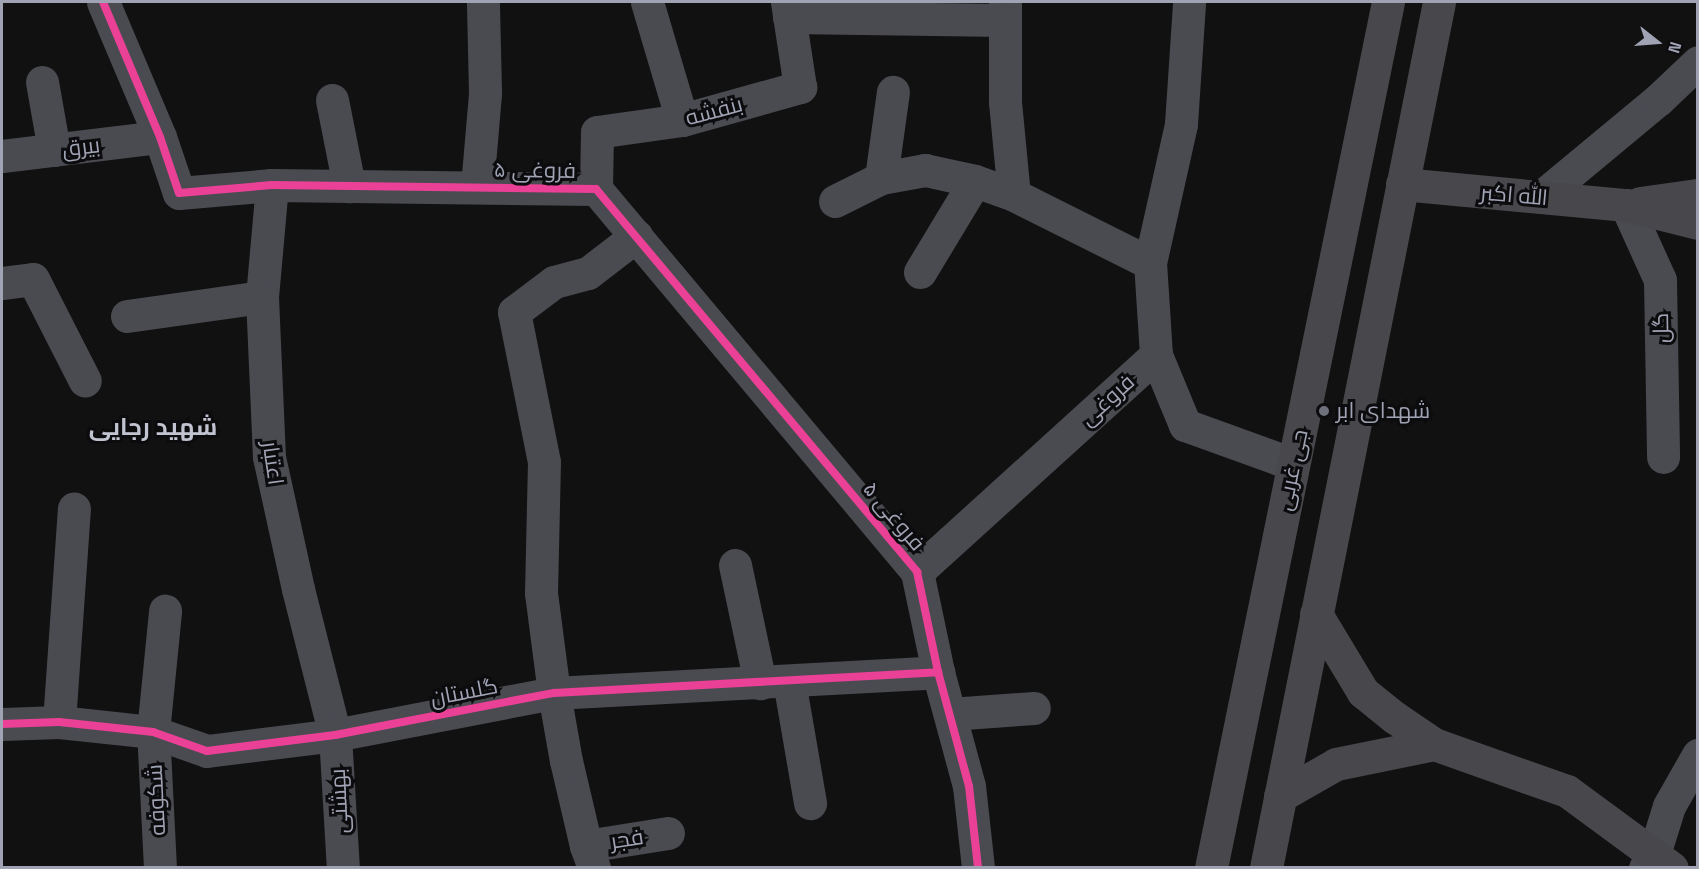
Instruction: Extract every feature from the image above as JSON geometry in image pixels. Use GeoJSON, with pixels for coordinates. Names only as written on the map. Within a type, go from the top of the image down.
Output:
{"type":"FeatureCollection","features":[{"type":"Feature","properties":{"kind":"main road","name":"جی غربی"},"geometry":{"type":"LineString","coordinates":[[1211,867],[1388,2]]}},
{"type":"Feature","properties":{"kind":"main road"},"geometry":{"type":"LineString","coordinates":[[1266,867],[1439,2]]}},
{"type":"Feature","properties":{"kind":"main road","name":"الله اکبر"},"geometry":{"type":"LineString","coordinates":[[1402,184],[1626,205],[1698,223]]}},
{"type":"Feature","properties":{"kind":"main road","name":"الله اکبر"},"geometry":{"type":"LineString","coordinates":[[1626,205],[1698,195]]}},
{"type":"Feature","properties":{"kind":"main road"},"geometry":{"type":"LineString","coordinates":[[1316,614],[1363,692],[1434,744],[1567,791],[1657,863]]}},
{"type":"Feature","properties":{"kind":"main road"},"geometry":{"type":"LineString","coordinates":[[1280,796],[1336,764],[1434,744]]}},
{"type":"Feature","properties":{"kind":"street","name":"فروغی ۵"},"geometry":{"type":"LineString","coordinates":[[103,2],[160,137],[179,193],[273,185],[596,189],[917,572]]}},
{"type":"Feature","properties":{"kind":"street"},"geometry":{"type":"LineString","coordinates":[[477,187],[485,93],[483,2]]}},
{"type":"Feature","properties":{"kind":"street"},"geometry":{"type":"LineString","coordinates":[[647,2],[682,120]]}},
{"type":"Feature","properties":{"kind":"street"},"geometry":{"type":"LineString","coordinates":[[1156,355],[1150,262],[1181,124],[1189,2]]}},
{"type":"Feature","properties":{"kind":"street"},"geometry":{"type":"LineString","coordinates":[[788,9],[1005,11],[1005,102],[1014,195]]}},
{"type":"Feature","properties":{"kind":"street","name":"بنفشه"},"geometry":{"type":"LineString","coordinates":[[596,189],[597,132],[682,120],[800,87],[788,9]]}},
{"type":"Feature","properties":{"kind":"street"},"geometry":{"type":"LineString","coordinates":[[1541,197],[1658,100],[1698,62]]}},
{"type":"Feature","properties":{"kind":"street"},"geometry":{"type":"LineString","coordinates":[[42,82],[54,150]]}},
{"type":"Feature","properties":{"kind":"street"},"geometry":{"type":"LineString","coordinates":[[881,178],[893,92]]}},
{"type":"Feature","properties":{"kind":"street"},"geometry":{"type":"LineString","coordinates":[[332,100],[349,186]]}},
{"type":"Feature","properties":{"kind":"street","name":"بیرق"},"geometry":{"type":"LineString","coordinates":[[2,156],[160,137]]}},
{"type":"Feature","properties":{"kind":"street"},"geometry":{"type":"LineString","coordinates":[[835,201],[881,178],[925,170],[975,181],[1014,195],[1150,262]]}},
{"type":"Feature","properties":{"kind":"street"},"geometry":{"type":"LineString","coordinates":[[920,272],[975,181]]}},
{"type":"Feature","properties":{"kind":"street","name":"اعتبار"},"geometry":{"type":"LineString","coordinates":[[273,185],[262,297],[269,457],[297,589],[335,735]]}},
{"type":"Feature","properties":{"kind":"street","name":"گل"},"geometry":{"type":"LineString","coordinates":[[1626,205],[1660,280],[1663,457]]}},
{"type":"Feature","properties":{"kind":"street"},"geometry":{"type":"LineString","coordinates":[[590,857],[566,761],[554,693],[542,593],[544,462],[513,312],[554,282],[588,273],[636,236]]}},
{"type":"Feature","properties":{"kind":"street"},"geometry":{"type":"LineString","coordinates":[[2,282],[33,279],[85,381]]}},
{"type":"Feature","properties":{"kind":"street"},"geometry":{"type":"LineString","coordinates":[[127,316],[262,297]]}},
{"type":"Feature","properties":{"kind":"street","name":"فروغی"},"geometry":{"type":"LineString","coordinates":[[917,572],[1156,355],[1185,425],[1293,464]]}},
{"type":"Feature","properties":{"kind":"street"},"geometry":{"type":"LineString","coordinates":[[59,722],[74,509]]}},
{"type":"Feature","properties":{"kind":"street"},"geometry":{"type":"LineString","coordinates":[[735,565],[775,682],[810,803]]}},
{"type":"Feature","properties":{"kind":"street"},"geometry":{"type":"LineString","coordinates":[[917,572],[938,672],[969,786],[978,867]]}},
{"type":"Feature","properties":{"kind":"street","name":"شکوفه"},"geometry":{"type":"LineString","coordinates":[[160,867],[153,732],[165,611]]}},
{"type":"Feature","properties":{"kind":"street","name":"گلستان"},"geometry":{"type":"LineString","coordinates":[[2,724],[59,722],[153,732],[207,751],[335,735],[554,693],[938,672]]}},
{"type":"Feature","properties":{"kind":"street"},"geometry":{"type":"LineString","coordinates":[[950,714],[1034,708]]}},
{"type":"Feature","properties":{"kind":"street","name":"بهشتی"},"geometry":{"type":"LineString","coordinates":[[335,735],[343,867]]}},
{"type":"Feature","properties":{"kind":"street"},"geometry":{"type":"LineString","coordinates":[[1657,863],[1669,807],[1698,755]]}},
{"type":"Feature","properties":{"kind":"street","name":"فجر"},"geometry":{"type":"LineString","coordinates":[[590,857],[668,833]]}},
{"type":"Feature","properties":{"kind":"cycle path"},"geometry":{"type":"LineString","coordinates":[[103,2],[160,137],[179,193],[272,185],[596,189],[917,572],[938,672],[969,786],[978,868]]}},
{"type":"Feature","properties":{"kind":"cycle path"},"geometry":{"type":"LineString","coordinates":[[2,724],[59,722],[153,732],[207,751],[335,735],[554,693],[938,672]]}},
{"type":"Feature","properties":{"kind":"place","name":"شهدای ابر"},"geometry":{"type":"Point","coordinates":[1324,411]}},
{"type":"Feature","properties":{"kind":"district","name":"شهید رجایی"},"geometry":{"type":"Point","coordinates":[153,427]}}]}
